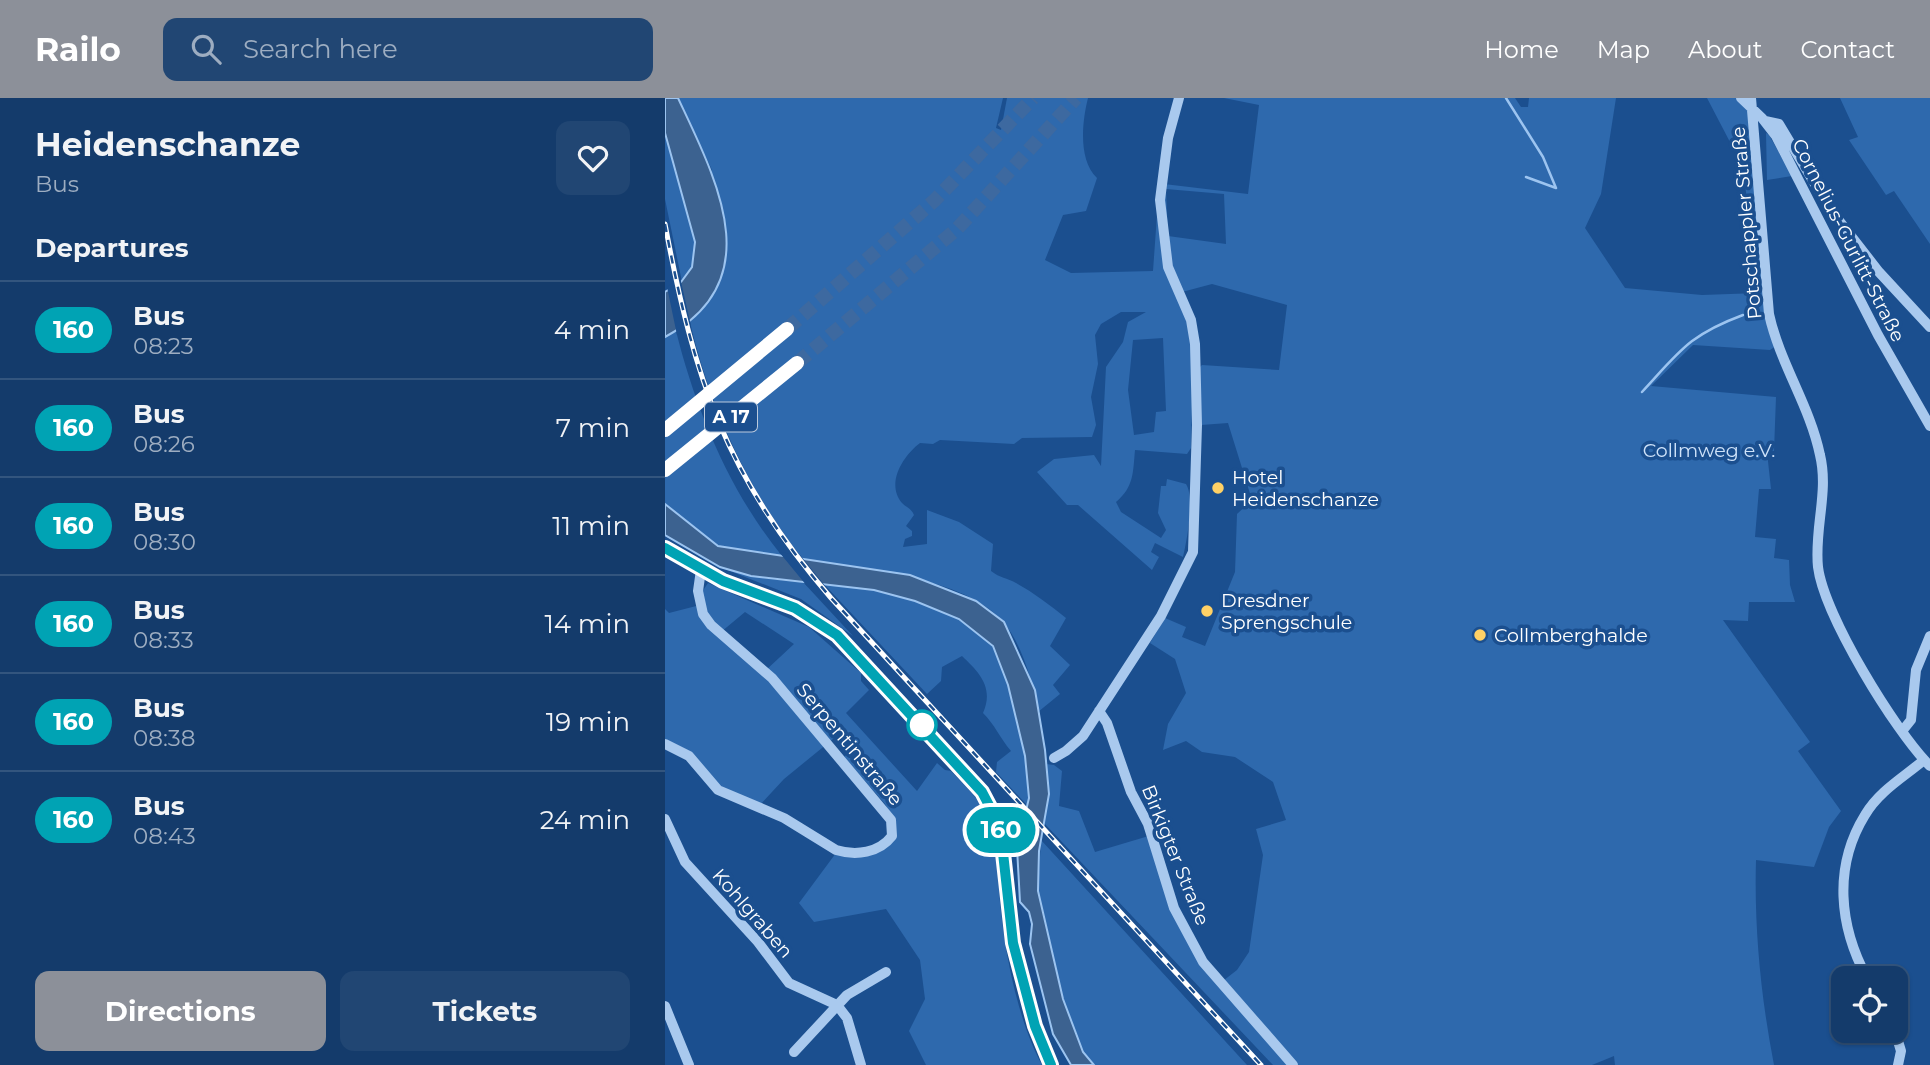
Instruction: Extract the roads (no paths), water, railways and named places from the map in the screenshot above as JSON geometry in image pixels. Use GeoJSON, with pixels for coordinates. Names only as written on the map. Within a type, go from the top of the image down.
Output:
{"type":"FeatureCollection","features":[{"type":"Feature","properties":{"kind":"highway","name":"A 17"},"geometry":{"type":"LineString","coordinates":[[665,430],[787,329]]}},
{"type":"Feature","properties":{"kind":"highway","name":"A 17"},"geometry":{"type":"LineString","coordinates":[[665,470],[797,363]]}},
{"type":"Feature","properties":{"kind":"main road"},"geometry":{"type":"LineString","coordinates":[[665,548],[701,570],[795,608],[837,635],[988,800],[1003,841],[1013,943],[1035,1026],[1051,1065]]}},
{"type":"Feature","properties":{"kind":"street"},"geometry":{"type":"LineString","coordinates":[[1054,758],[1074,745],[1099,711],[1161,616],[1193,552],[1197,425],[1195,344],[1191,320],[1168,267],[1160,200],[1168,138],[1179,98]]}},
{"type":"Feature","properties":{"kind":"street","name":"Cornelius-Gurlitt-Straße"},"geometry":{"type":"LineString","coordinates":[[1741,98],[1765,121],[1930,426]]}},
{"type":"Feature","properties":{"kind":"street","name":"Potschappler Straße"},"geometry":{"type":"LineString","coordinates":[[1751,98],[1769,314],[1776,346],[1816,433],[1822,462],[1824,478],[1818,542],[1824,593],[1867,674],[1927,763]]}},
{"type":"Feature","properties":{"kind":"street"},"geometry":{"type":"LineString","coordinates":[[1765,121],[1779,124],[1805,172],[1830,208],[1879,272],[1930,327]]}},
{"type":"Feature","properties":{"kind":"street","name":"Serpentinstraße"},"geometry":{"type":"LineString","coordinates":[[665,744],[689,756],[718,790],[784,818],[837,850],[853,853],[873,850],[891,835],[891,820],[772,678],[741,648],[711,625],[703,614],[698,591],[701,570]]}},
{"type":"Feature","properties":{"kind":"street"},"geometry":{"type":"LineString","coordinates":[[1903,730],[1911,720],[1916,670],[1930,636]]}},
{"type":"Feature","properties":{"kind":"street","name":"Birkigter Straße"},"geometry":{"type":"LineString","coordinates":[[1099,711],[1107,723],[1131,792],[1148,824],[1174,908],[1203,962],[1293,1065]]}},
{"type":"Feature","properties":{"kind":"street"},"geometry":{"type":"LineString","coordinates":[[1862,966],[1845,925],[1842,886],[1848,857],[1865,814],[1893,784],[1927,763]]}},
{"type":"Feature","properties":{"kind":"street","name":"Kohlgraben"},"geometry":{"type":"LineString","coordinates":[[665,819],[685,862],[758,942],[789,983],[837,1005]]}},
{"type":"Feature","properties":{"kind":"street"},"geometry":{"type":"LineString","coordinates":[[794,1052],[847,995],[886,972]]}},
{"type":"Feature","properties":{"kind":"street"},"geometry":{"type":"LineString","coordinates":[[837,1005],[847,1018],[861,1065]]}},
{"type":"Feature","properties":{"kind":"street"},"geometry":{"type":"LineString","coordinates":[[665,1006],[668,1023],[689,1065]]}},
{"type":"Feature","properties":{"kind":"street"},"geometry":{"type":"LineString","coordinates":[[1898,1065],[1901,1051],[1899,1043]]}},
{"type":"Feature","properties":{"kind":"waterway"},"geometry":{"type":"LineString","coordinates":[[1506,98],[1543,157],[1556,188],[1526,177]]}},
{"type":"Feature","properties":{"kind":"waterway"},"geometry":{"type":"LineString","coordinates":[[1642,392],[1676,355],[1697,337],[1743,315]]}},
{"type":"Feature","properties":{"kind":"tunnel"},"geometry":{"type":"LineString","coordinates":[[787,329],[935,200],[1033,98]]}},
{"type":"Feature","properties":{"kind":"tunnel"},"geometry":{"type":"LineString","coordinates":[[797,363],[957,229],[1076,98]]}},
{"type":"Feature","properties":{"kind":"railway"},"geometry":{"type":"LineString","coordinates":[[665,224],[688,331],[719,424],[765,510],[795,554],[831,598],[1261,1065]]}},
{"type":"Feature","properties":{"kind":"place","name":"Hotel Heidenschanze"},"geometry":{"type":"Point","coordinates":[1218,488]}},
{"type":"Feature","properties":{"kind":"place","name":"Dresdner Sprengschule"},"geometry":{"type":"Point","coordinates":[1207,611]}},
{"type":"Feature","properties":{"kind":"place","name":"Collmberghalde"},"geometry":{"type":"Point","coordinates":[1480,635]}},
{"type":"Feature","properties":{"kind":"park label","name":"Collmweg e.V."},"geometry":{"type":"Point","coordinates":[1709,450]}}]}
